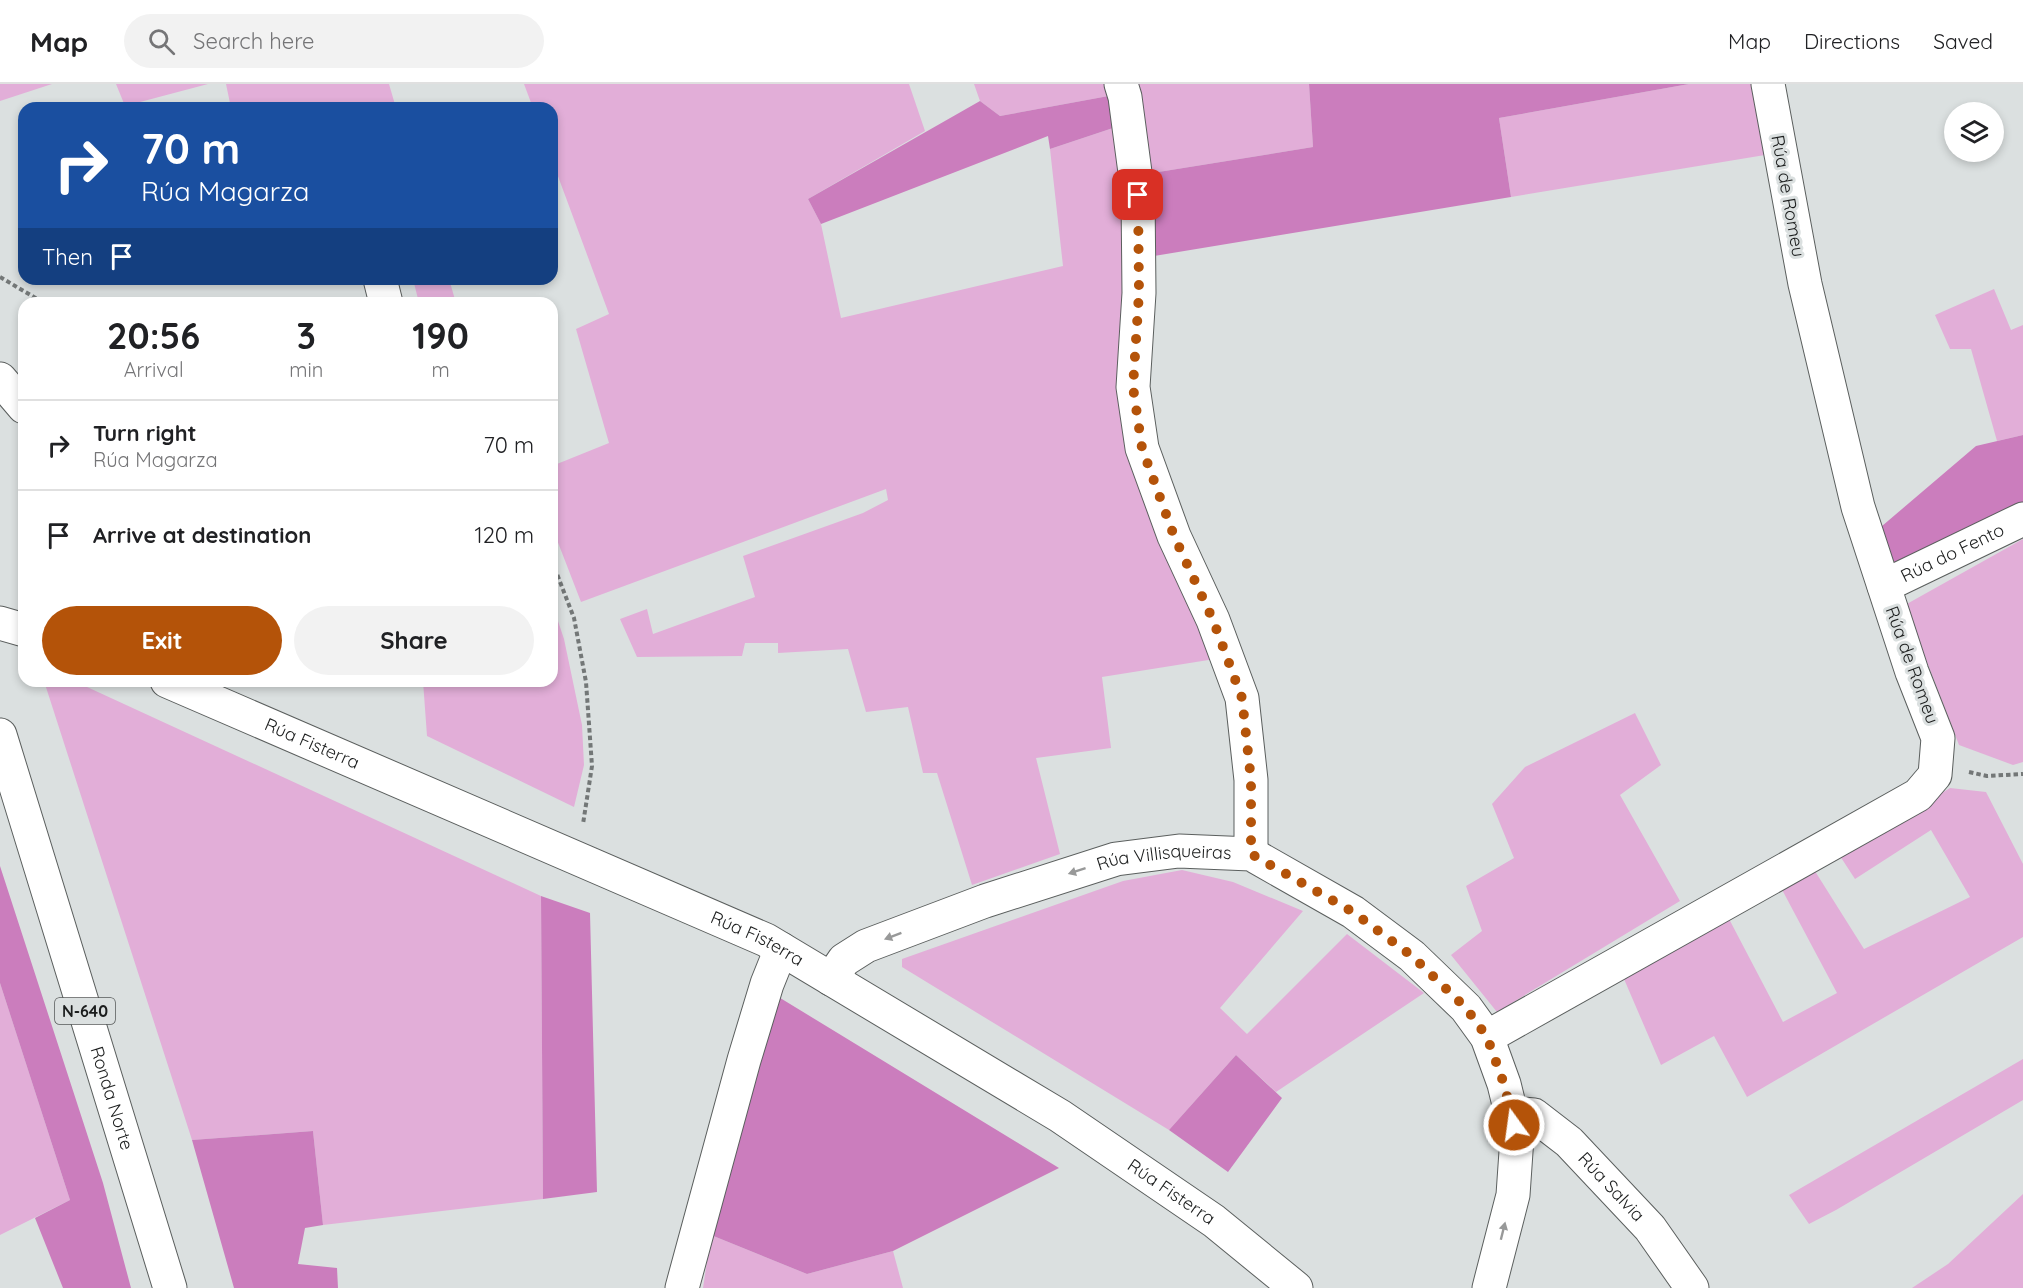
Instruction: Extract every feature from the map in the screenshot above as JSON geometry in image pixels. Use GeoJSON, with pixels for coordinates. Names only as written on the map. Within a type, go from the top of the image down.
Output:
{"type":"FeatureCollection","features":[{"type":"Feature","properties":{"kind":"main road"},"geometry":{"type":"LineString","coordinates":[[1121,84],[1125,97],[1138,195],[1139,293],[1133,387],[1142,448],[1174,536],[1213,620],[1242,698],[1251,780],[1251,854]]}},
{"type":"Feature","properties":{"kind":"main road","name":"Rúa de Romeu"},"geometry":{"type":"LineString","coordinates":[[1487,1037],[1918,795],[1935,775],[1938,738],[1912,672],[1858,507],[1805,284],[1768,84]]}},
{"type":"Feature","properties":{"kind":"main road"},"geometry":{"type":"LineString","coordinates":[[0,379],[18,400]]}},
{"type":"Feature","properties":{"kind":"main road","name":"Rúa do Fento"},"geometry":{"type":"LineString","coordinates":[[1884,586],[2023,519]]}},
{"type":"Feature","properties":{"kind":"main road"},"geometry":{"type":"LineString","coordinates":[[0,623],[18,628]]}},
{"type":"Feature","properties":{"kind":"main road","name":"Rúa Fisterra"},"geometry":{"type":"LineString","coordinates":[[205,689],[766,940],[1060,1116],[1214,1221],[1296,1288]]}},
{"type":"Feature","properties":{"kind":"main road","name":"Ronda Norte"},"geometry":{"type":"LineString","coordinates":[[0,735],[170,1288]]}},
{"type":"Feature","properties":{"kind":"main road","name":"Rúa Villisqueiras"},"geometry":{"type":"LineString","coordinates":[[831,979],[844,960],[866,946],[985,901],[1116,859],[1179,851],[1251,854],[1353,912],[1412,956],[1466,1008],[1487,1037],[1504,1084],[1516,1137],[1513,1195],[1489,1288]]}},
{"type":"Feature","properties":{"kind":"main road"},"geometry":{"type":"LineString","coordinates":[[682,1288],[747,1049],[767,984],[781,949]]}},
{"type":"Feature","properties":{"kind":"main road","name":"Rúa Salvia"},"geometry":{"type":"LineString","coordinates":[[1511,1113],[1534,1115],[1569,1142],[1650,1228],[1692,1288]]}},
{"type":"Feature","properties":{"kind":"path"},"geometry":{"type":"LineString","coordinates":[[0,277],[34,297]]}},
{"type":"Feature","properties":{"kind":"path"},"geometry":{"type":"LineString","coordinates":[[558,577],[574,618],[587,693],[592,766],[585,816],[575,856]]}},
{"type":"Feature","properties":{"kind":"path"},"geometry":{"type":"LineString","coordinates":[[1936,766],[1988,776],[2023,774]]}},
{"type":"Feature","properties":{"kind":"shaded area"},"geometry":{"type":"Polygon","coordinates":[[[0,84],[52,84],[0,101],[0,84]]]}},
{"type":"Feature","properties":{"kind":"shaded area"},"geometry":{"type":"Polygon","coordinates":[[[116,84],[208,84],[140,102],[123,102],[116,84]]]}},
{"type":"Feature","properties":{"kind":"shaded area"},"geometry":{"type":"Polygon","coordinates":[[[226,84],[389,84],[394,102],[230,102],[226,84]]]}},
{"type":"Feature","properties":{"kind":"shaded area"},"geometry":{"type":"Polygon","coordinates":[[[524,84],[909,84],[925,131],[808,199],[821,224],[841,318],[1063,266],[1050,149],[1119,126],[1127,171],[1123,361],[1221,658],[1102,677],[1111,748],[1036,758],[1060,854],[972,885],[937,773],[923,773],[908,707],[866,712],[848,649],[778,653],[778,643],[745,643],[742,656],[637,657],[620,619],[647,609],[653,634],[755,597],[743,556],[863,513],[888,500],[886,489],[581,602],[558,543],[558,464],[609,443],[576,329],[609,314],[558,176],[558,102],[531,102],[524,84]]]}},
{"type":"Feature","properties":{"kind":"shaded area"},"geometry":{"type":"Polygon","coordinates":[[[974,84],[1110,84],[1114,95],[1000,116],[980,101],[974,84]]]}},
{"type":"Feature","properties":{"kind":"shaded area"},"geometry":{"type":"Polygon","coordinates":[[[1131,84],[1309,84],[1313,147],[1146,174],[1131,84]]]}},
{"type":"Feature","properties":{"kind":"shaded area"},"geometry":{"type":"Polygon","coordinates":[[[1309,84],[1689,84],[1499,118],[1511,197],[1148,257],[1146,174],[1313,147],[1309,84]]]}},
{"type":"Feature","properties":{"kind":"shaded area"},"geometry":{"type":"Polygon","coordinates":[[[1689,84],[1751,84],[1765,155],[1511,197],[1499,118],[1689,84]]]}},
{"type":"Feature","properties":{"kind":"shaded area"},"geometry":{"type":"Polygon","coordinates":[[[1114,95],[1119,126],[1050,149],[1048,136],[821,224],[808,199],[980,101],[1000,116],[1114,95]]]}},
{"type":"Feature","properties":{"kind":"shaded area"},"geometry":{"type":"Polygon","coordinates":[[[414,285],[451,285],[454,297],[418,297],[414,285]]]}},
{"type":"Feature","properties":{"kind":"shaded area"},"geometry":{"type":"Polygon","coordinates":[[[1994,289],[2011,330],[2023,325],[2023,435],[1997,441],[1971,349],[1950,349],[1935,315],[1994,289]]]}},
{"type":"Feature","properties":{"kind":"shaded area"},"geometry":{"type":"Polygon","coordinates":[[[2023,435],[2023,505],[1894,576],[1875,532],[1976,446],[2023,435]]]}},
{"type":"Feature","properties":{"kind":"shaded area"},"geometry":{"type":"Polygon","coordinates":[[[2023,539],[2023,762],[2013,765],[1959,745],[1905,605],[2023,539]]]}},
{"type":"Feature","properties":{"kind":"shaded area"},"geometry":{"type":"Polygon","coordinates":[[[558,621],[582,725],[584,765],[574,807],[427,736],[423,687],[558,687],[558,621]]]}},
{"type":"Feature","properties":{"kind":"shaded area"},"geometry":{"type":"Polygon","coordinates":[[[46,687],[87,687],[541,896],[543,1199],[323,1225],[313,1131],[192,1140],[46,687]]]}},
{"type":"Feature","properties":{"kind":"shaded area"},"geometry":{"type":"Polygon","coordinates":[[[1635,713],[1661,765],[1620,795],[1680,901],[1497,1012],[1451,955],[1482,931],[1466,886],[1514,858],[1492,804],[1525,767],[1635,713]]]}},
{"type":"Feature","properties":{"kind":"shaded area"},"geometry":{"type":"Polygon","coordinates":[[[1950,788],[1986,792],[2023,864],[2023,937],[1747,1097],[1714,1036],[1661,1065],[1624,979],[1728,917],[1783,1022],[1837,993],[1779,884],[1813,868],[1864,949],[1970,897],[1931,830],[1855,879],[1840,856],[1950,788]]]}},
{"type":"Feature","properties":{"kind":"shaded area"},"geometry":{"type":"Polygon","coordinates":[[[0,866],[103,1183],[131,1288],[63,1288],[35,1218],[70,1200],[0,983],[0,866]]]}},
{"type":"Feature","properties":{"kind":"shaded area"},"geometry":{"type":"Polygon","coordinates":[[[1182,870],[1233,882],[1303,911],[1220,1008],[1247,1034],[1347,934],[1424,993],[1276,1092],[1236,1055],[1169,1130],[902,967],[902,959],[1123,881],[1182,870]]]}},
{"type":"Feature","properties":{"kind":"shaded area"},"geometry":{"type":"Polygon","coordinates":[[[541,896],[590,913],[597,1192],[543,1199],[541,896]]]}},
{"type":"Feature","properties":{"kind":"shaded area"},"geometry":{"type":"Polygon","coordinates":[[[0,983],[70,1200],[0,1235],[0,983]]]}},
{"type":"Feature","properties":{"kind":"shaded area"},"geometry":{"type":"Polygon","coordinates":[[[772,993],[1059,1168],[893,1251],[807,1274],[711,1235],[772,993]]]}},
{"type":"Feature","properties":{"kind":"shaded area"},"geometry":{"type":"Polygon","coordinates":[[[1236,1055],[1282,1098],[1228,1172],[1169,1130],[1236,1055]]]}},
{"type":"Feature","properties":{"kind":"shaded area"},"geometry":{"type":"Polygon","coordinates":[[[2023,1059],[2023,1100],[1836,1210],[1809,1224],[1789,1195],[2023,1059]]]}},
{"type":"Feature","properties":{"kind":"shaded area"},"geometry":{"type":"Polygon","coordinates":[[[313,1131],[323,1225],[305,1228],[298,1264],[337,1268],[338,1288],[234,1288],[192,1140],[313,1131]]]}},
{"type":"Feature","properties":{"kind":"shaded area"},"geometry":{"type":"Polygon","coordinates":[[[2023,1194],[2023,1288],[1912,1288],[1948,1264],[2023,1194]]]}},
{"type":"Feature","properties":{"kind":"shaded area"},"geometry":{"type":"Polygon","coordinates":[[[711,1235],[807,1274],[893,1251],[903,1288],[703,1288],[711,1235]]]}},
{"type":"Feature","properties":{"kind":"route"},"geometry":{"type":"LineString","coordinates":[[1138,195],[1139,293],[1133,387],[1142,448],[1174,536],[1213,620],[1242,698],[1251,780],[1251,854],[1353,912],[1412,956],[1466,1008],[1487,1037],[1504,1084],[1514,1125]]}}]}
